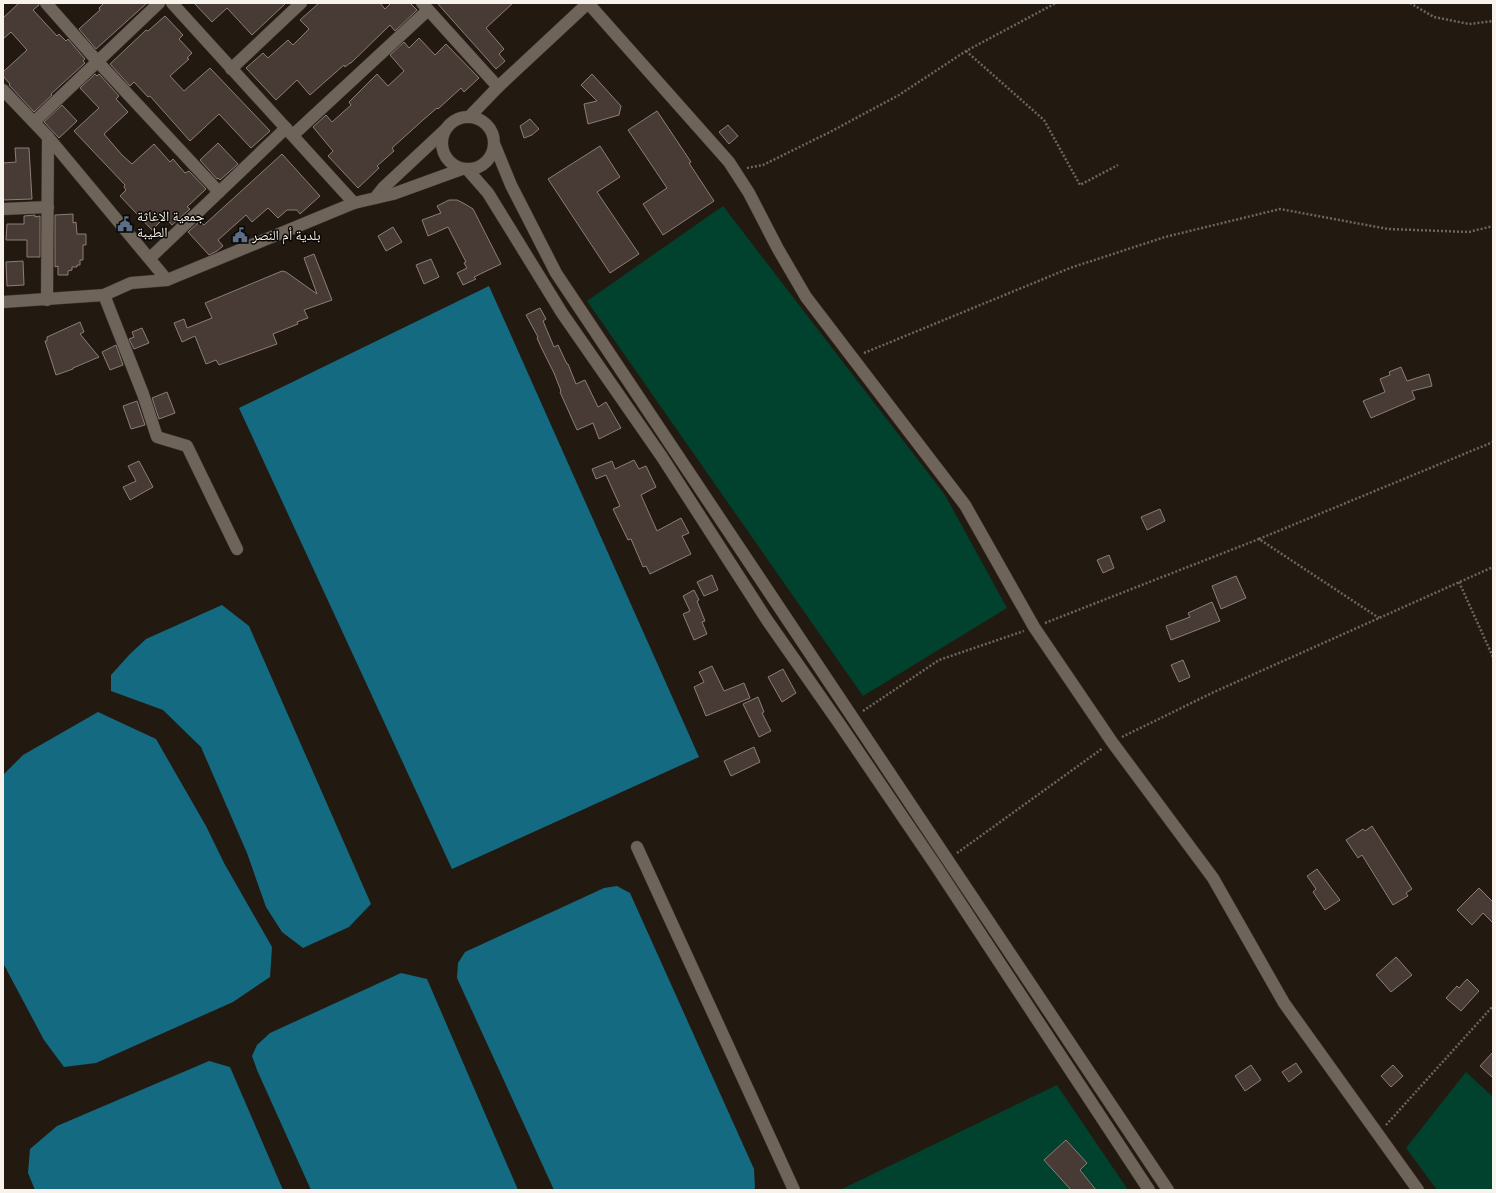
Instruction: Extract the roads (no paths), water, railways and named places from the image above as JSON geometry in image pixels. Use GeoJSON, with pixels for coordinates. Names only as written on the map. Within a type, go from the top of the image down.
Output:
{"type":"FeatureCollection","features":[{"type":"Feature","properties":{"kind":"street"},"geometry":{"type":"LineString","coordinates":[[46,3],[98,62],[219,192]]}},
{"type":"Feature","properties":{"kind":"street"},"geometry":{"type":"LineString","coordinates":[[34,122],[159,3]]}},
{"type":"Feature","properties":{"kind":"street"},"geometry":{"type":"LineString","coordinates":[[172,3],[354,203]]}},
{"type":"Feature","properties":{"kind":"street"},"geometry":{"type":"LineString","coordinates":[[470,116],[498,87],[588,3],[729,162],[806,297],[966,505],[1034,627],[1112,742],[1213,878],[1284,1003],[1418,1190]]}},
{"type":"Feature","properties":{"kind":"street"},"geometry":{"type":"LineString","coordinates":[[231,68],[300,4]]}},
{"type":"Feature","properties":{"kind":"street"},"geometry":{"type":"LineString","coordinates":[[150,258],[219,192],[290,132],[425,6],[498,87]]}},
{"type":"Feature","properties":{"kind":"street"},"geometry":{"type":"LineString","coordinates":[[3,90],[48,137],[167,280]]}},
{"type":"Feature","properties":{"kind":"street"},"geometry":{"type":"LineString","coordinates":[[3,302],[104,295],[131,283],[167,280],[354,203],[393,194],[465,169],[480,167],[487,162],[492,154],[494,137],[491,129],[485,122],[478,118],[470,116],[456,119],[383,188],[375,198]]}},
{"type":"Feature","properties":{"kind":"street"},"geometry":{"type":"LineString","coordinates":[[444,130],[442,146],[443,153],[448,161],[455,166],[465,169],[488,193],[562,312],[662,457],[767,620],[936,866],[1149,1190]]}},
{"type":"Feature","properties":{"kind":"street"},"geometry":{"type":"LineString","coordinates":[[47,300],[48,137]]}},
{"type":"Feature","properties":{"kind":"street"},"geometry":{"type":"LineString","coordinates":[[494,146],[511,186],[556,273],[854,717],[1168,1190]]}},
{"type":"Feature","properties":{"kind":"street"},"geometry":{"type":"LineString","coordinates":[[3,210],[48,207]]}},
{"type":"Feature","properties":{"kind":"street"},"geometry":{"type":"LineString","coordinates":[[104,295],[157,437],[187,446],[237,549]]}},
{"type":"Feature","properties":{"kind":"street"},"geometry":{"type":"LineString","coordinates":[[637,847],[794,1190]]}},
{"type":"Feature","properties":{"kind":"water"},"geometry":{"type":"Polygon","coordinates":[[[489,286],[699,757],[452,869],[239,408],[489,286]]]}},
{"type":"Feature","properties":{"kind":"water"},"geometry":{"type":"Polygon","coordinates":[[[222,605],[249,626],[371,904],[349,927],[303,948],[282,932],[266,907],[247,853],[201,747],[163,710],[111,691],[111,675],[146,639],[222,605]]]}},
{"type":"Feature","properties":{"kind":"water"},"geometry":{"type":"Polygon","coordinates":[[[98,712],[156,739],[206,826],[224,863],[272,947],[270,977],[233,1002],[96,1063],[64,1067],[44,1040],[3,963],[3,775],[23,755],[98,712]]]}},
{"type":"Feature","properties":{"kind":"water"},"geometry":{"type":"Polygon","coordinates":[[[617,886],[630,893],[754,1169],[755,1188],[753,1190],[554,1190],[457,978],[458,963],[465,952],[604,888],[617,886]]]}},
{"type":"Feature","properties":{"kind":"water"},"geometry":{"type":"Polygon","coordinates":[[[401,973],[427,979],[518,1190],[311,1190],[252,1056],[257,1045],[270,1033],[401,973]]]}},
{"type":"Feature","properties":{"kind":"water"},"geometry":{"type":"Polygon","coordinates":[[[209,1061],[230,1067],[283,1190],[35,1190],[28,1173],[30,1149],[57,1126],[209,1061]]]}},
{"type":"Feature","properties":{"kind":"place","name":"جمعية الاغاثة الطيبة"},"geometry":{"type":"Point","coordinates":[125,224]}},
{"type":"Feature","properties":{"kind":"place","name":"بلدية أم النصر"},"geometry":{"type":"Point","coordinates":[240,235]}}]}
